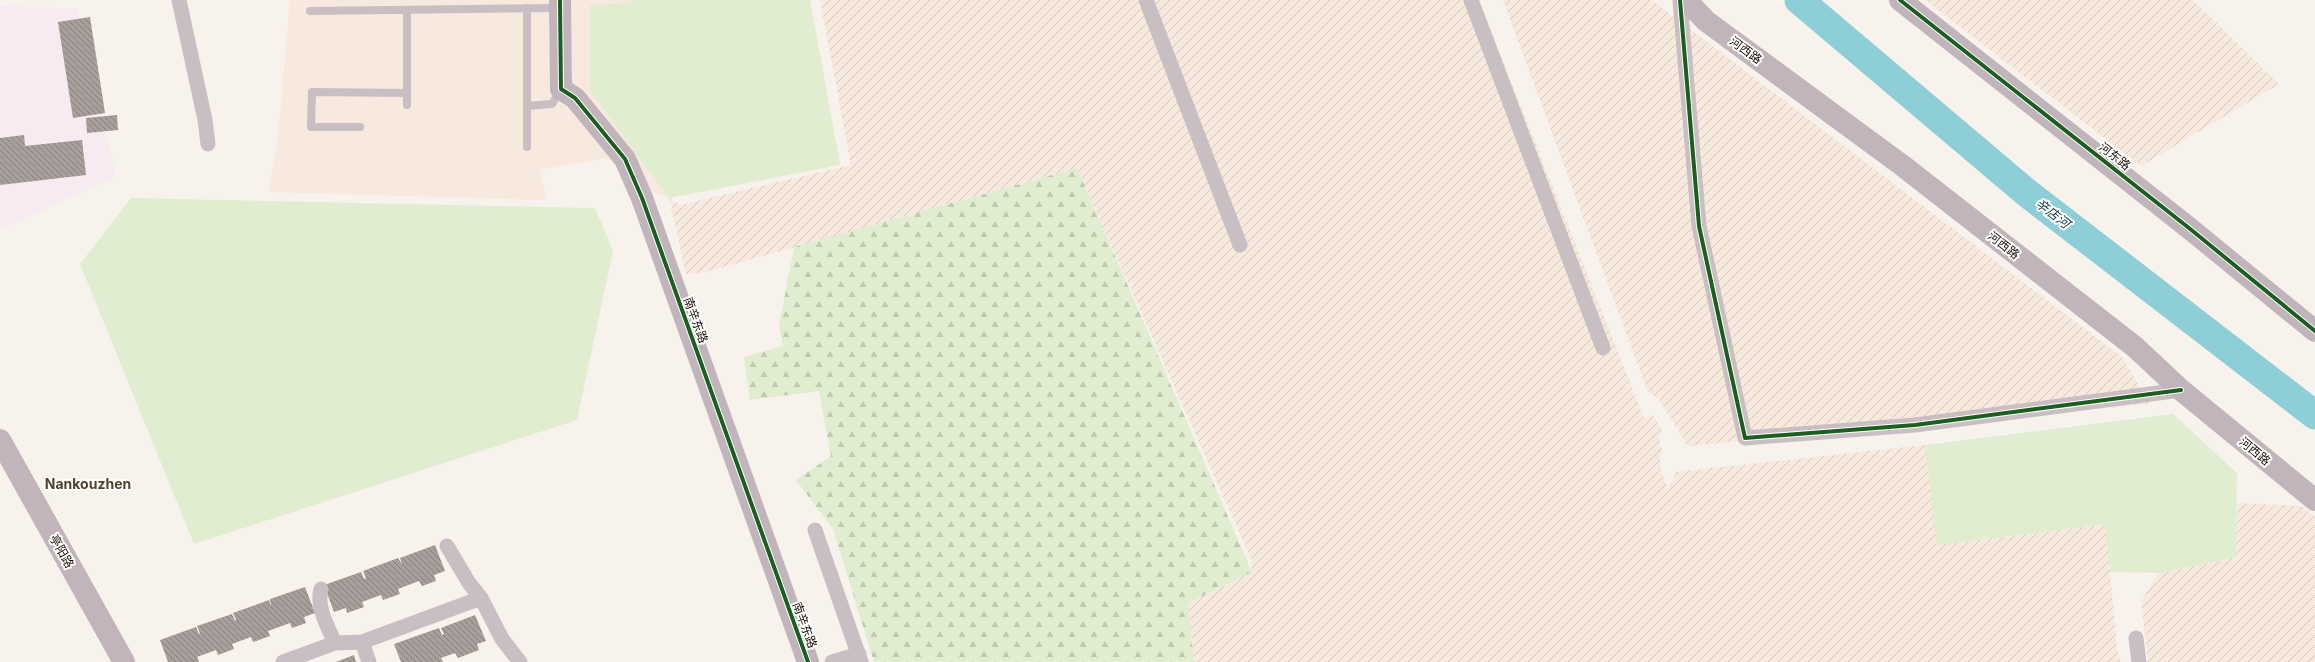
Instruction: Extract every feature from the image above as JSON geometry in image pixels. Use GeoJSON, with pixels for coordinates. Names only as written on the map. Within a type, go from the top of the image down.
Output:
{"type":"FeatureCollection","features":[{"type":"Feature","properties":{"kind":"street"},"geometry":{"type":"LineString","coordinates":[[179,0],[205,120],[208,144]]}},
{"type":"Feature","properties":{"kind":"street"},"geometry":{"type":"LineString","coordinates":[[1146,0],[1240,245]]}},
{"type":"Feature","properties":{"kind":"street"},"geometry":{"type":"LineString","coordinates":[[1471,0],[1604,348]]}},
{"type":"Feature","properties":{"kind":"street"},"geometry":{"type":"LineString","coordinates":[[1680,0],[1699,226],[1745,438],[1915,425],[2181,390]]}},
{"type":"Feature","properties":{"kind":"street","name":"河西路"},"geometry":{"type":"LineString","coordinates":[[1686,0],[1706,21],[1903,166],[2135,347],[2181,390],[2315,500]]}},
{"type":"Feature","properties":{"kind":"street","name":"河东路"},"geometry":{"type":"LineString","coordinates":[[1900,0],[2183,223],[2315,332]]}},
{"type":"Feature","properties":{"kind":"street"},"geometry":{"type":"LineString","coordinates":[[560,4],[561,89]]}},
{"type":"Feature","properties":{"kind":"street","name":"南辛东路"},"geometry":{"type":"LineString","coordinates":[[561,89],[575,98],[625,159],[642,198],[808,662]]}},
{"type":"Feature","properties":{"kind":"street","name":"亭阳路"},"geometry":{"type":"LineString","coordinates":[[0,440],[124,662]]}},
{"type":"Feature","properties":{"kind":"street"},"geometry":{"type":"LineString","coordinates":[[815,530],[860,658],[832,662]]}},
{"type":"Feature","properties":{"kind":"street"},"geometry":{"type":"LineString","coordinates":[[446,546],[469,583],[481,598],[502,639],[519,662]]}},
{"type":"Feature","properties":{"kind":"street"},"geometry":{"type":"LineString","coordinates":[[321,588],[319,595],[322,612],[335,643]]}},
{"type":"Feature","properties":{"kind":"street"},"geometry":{"type":"LineString","coordinates":[[282,662],[335,643],[362,642],[481,598]]}},
{"type":"Feature","properties":{"kind":"street"},"geometry":{"type":"LineString","coordinates":[[2136,638],[2139,662]]}},
{"type":"Feature","properties":{"kind":"street"},"geometry":{"type":"LineString","coordinates":[[362,642],[369,662]]}},
{"type":"Feature","properties":{"kind":"lane"},"geometry":{"type":"LineString","coordinates":[[310,11],[527,8],[560,4]]}},
{"type":"Feature","properties":{"kind":"lane"},"geometry":{"type":"LineString","coordinates":[[527,8],[527,147]]}},
{"type":"Feature","properties":{"kind":"lane"},"geometry":{"type":"LineString","coordinates":[[407,10],[407,105]]}},
{"type":"Feature","properties":{"kind":"lane"},"geometry":{"type":"LineString","coordinates":[[527,106],[552,104],[561,89]]}},
{"type":"Feature","properties":{"kind":"lane"},"geometry":{"type":"LineString","coordinates":[[360,127],[311,127],[312,92],[407,93]]}},
{"type":"Feature","properties":{"kind":"shaded area"},"geometry":{"type":"Polygon","coordinates":[[[290,0],[810,0],[840,165],[669,198],[651,191],[607,158],[540,170],[546,200],[269,192],[278,138],[290,0]]]}},
{"type":"Feature","properties":{"kind":"shaded area"},"geometry":{"type":"Polygon","coordinates":[[[820,0],[1479,0],[1644,418],[1653,415],[1663,432],[1658,435],[1663,453],[1660,456],[1661,471],[1668,489],[1676,472],[1925,445],[1938,545],[2106,524],[2117,650],[2121,662],[1194,662],[1188,603],[1252,572],[1251,559],[1077,168],[702,273],[686,274],[669,198],[680,205],[851,165],[820,0]]]}},
{"type":"Feature","properties":{"kind":"shaded area"},"geometry":{"type":"Polygon","coordinates":[[[1503,0],[1652,0],[2123,358],[2149,404],[1688,446],[1660,401],[1647,390],[1503,0]]]}},
{"type":"Feature","properties":{"kind":"shaded area"},"geometry":{"type":"Polygon","coordinates":[[[1925,0],[2193,0],[2279,84],[2141,166],[1925,0]]]}},
{"type":"Feature","properties":{"kind":"shaded area"},"geometry":{"type":"Polygon","coordinates":[[[0,6],[77,9],[116,177],[0,229],[0,6]]]}},
{"type":"Feature","properties":{"kind":"shaded area"},"geometry":{"type":"Polygon","coordinates":[[[2237,503],[2302,506],[2315,517],[2315,662],[2148,662],[2141,601],[2159,573],[2236,557],[2237,503]]]}},
{"type":"Feature","properties":{"kind":"green space"},"geometry":{"type":"Polygon","coordinates":[[[631,0],[810,0],[840,165],[669,198],[590,91],[590,5],[631,3],[631,0]]]}},
{"type":"Feature","properties":{"kind":"green space"},"geometry":{"type":"Polygon","coordinates":[[[1077,168],[1252,572],[1188,603],[1194,662],[874,662],[833,529],[796,480],[831,456],[819,391],[750,400],[744,357],[783,346],[779,326],[794,247],[1077,168]]]}},
{"type":"Feature","properties":{"kind":"green space"},"geometry":{"type":"Polygon","coordinates":[[[131,198],[595,208],[613,251],[577,420],[194,544],[80,264],[131,198]]]}},
{"type":"Feature","properties":{"kind":"green space"},"geometry":{"type":"Polygon","coordinates":[[[2173,414],[2237,473],[2236,557],[2159,573],[2110,572],[2105,524],[1937,545],[1925,445],[2173,414]]]}},
{"type":"Feature","properties":{"kind":"building"},"geometry":{"type":"Polygon","coordinates":[[[90,17],[105,113],[73,118],[58,22],[90,17]]]}},
{"type":"Feature","properties":{"kind":"building"},"geometry":{"type":"Polygon","coordinates":[[[117,115],[118,130],[87,133],[86,118],[117,115]]]}},
{"type":"Feature","properties":{"kind":"building"},"geometry":{"type":"Polygon","coordinates":[[[24,135],[25,146],[82,140],[86,175],[0,185],[0,138],[24,135]]]}},
{"type":"Feature","properties":{"kind":"building"},"geometry":{"type":"Polygon","coordinates":[[[435,545],[445,571],[434,575],[436,581],[422,586],[419,581],[398,589],[400,594],[383,600],[381,595],[362,602],[364,607],[347,613],[346,608],[334,612],[324,585],[361,572],[364,579],[366,578],[363,571],[398,558],[402,565],[400,558],[435,545]]]}},
{"type":"Feature","properties":{"kind":"building"},"geometry":{"type":"Polygon","coordinates":[[[305,587],[315,613],[304,617],[306,623],[292,628],[290,623],[268,631],[270,636],[253,642],[251,637],[232,644],[234,649],[218,655],[216,650],[197,657],[199,662],[168,662],[160,640],[196,627],[199,634],[200,633],[197,626],[232,614],[235,621],[236,620],[233,613],[269,600],[271,607],[270,599],[305,587]]]}},
{"type":"Feature","properties":{"kind":"building"},"geometry":{"type":"Polygon","coordinates":[[[475,615],[486,641],[477,644],[479,650],[458,658],[455,653],[441,658],[443,662],[401,662],[394,644],[439,628],[442,635],[444,634],[441,628],[475,615]]]}},
{"type":"Feature","properties":{"kind":"building"},"geometry":{"type":"Polygon","coordinates":[[[354,655],[356,662],[336,662],[354,655]]]}},
{"type":"Feature","properties":{"kind":"waterway","name":"辛店河"},"geometry":{"type":"LineString","coordinates":[[1799,0],[2027,193],[2315,415]]}},
{"type":"Feature","properties":{"kind":"cycle path"},"geometry":{"type":"LineString","coordinates":[[560,0],[561,89],[575,98],[625,159],[642,198],[808,662]]}},
{"type":"Feature","properties":{"kind":"cycle path"},"geometry":{"type":"LineString","coordinates":[[1680,0],[1699,226],[1745,438],[1915,425],[2181,390]]}},
{"type":"Feature","properties":{"kind":"cycle path"},"geometry":{"type":"LineString","coordinates":[[1900,0],[2189,228],[2315,331]]}},
{"type":"Feature","properties":{"kind":"district","name":"Nankouzhen"},"geometry":{"type":"Point","coordinates":[88,483]}}]}
